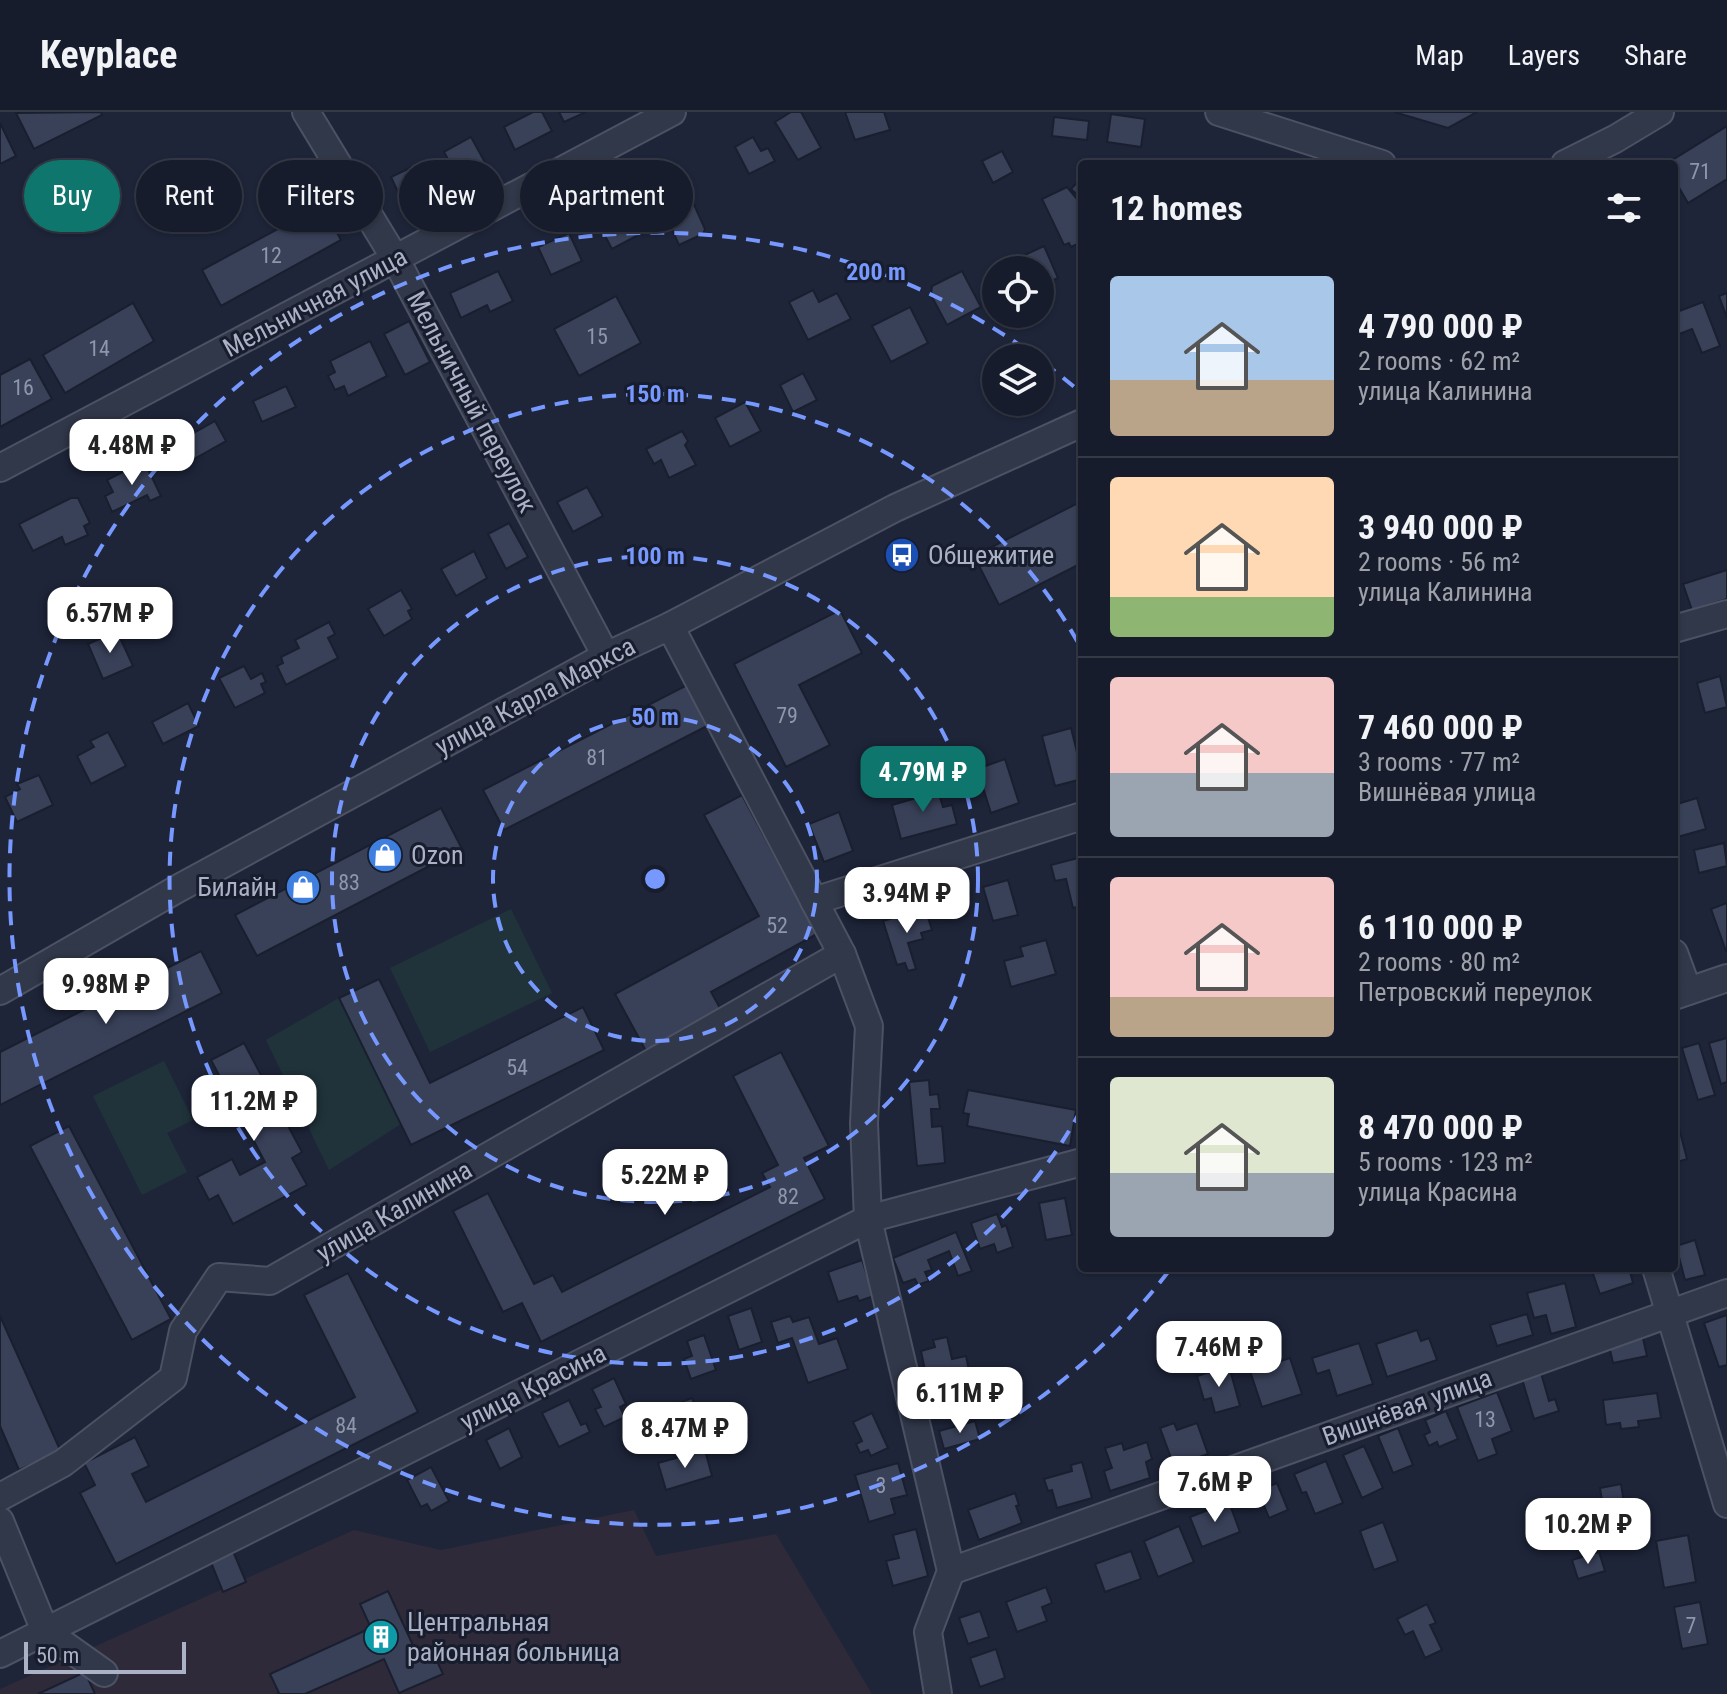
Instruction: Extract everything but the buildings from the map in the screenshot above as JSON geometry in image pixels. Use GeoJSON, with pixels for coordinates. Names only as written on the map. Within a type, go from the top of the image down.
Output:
{"type":"FeatureCollection","features":[{"type":"Feature","properties":{"kind":"street","name":"Мельничный переулок"},"geometry":{"type":"LineString","coordinates":[[306,112],[396,260],[606,656]]}},
{"type":"Feature","properties":{"kind":"street","name":"Мельничная улица"},"geometry":{"type":"LineString","coordinates":[[0,468],[672,112]]}},
{"type":"Feature","properties":{"kind":"street"},"geometry":{"type":"LineString","coordinates":[[1219,112],[1369,160]]}},
{"type":"Feature","properties":{"kind":"street"},"geometry":{"type":"LineString","coordinates":[[1573,160],[1660,112]]}},
{"type":"Feature","properties":{"kind":"street","name":"улица Карла Маркса"},"geometry":{"type":"LineString","coordinates":[[0,991],[179,888],[606,656],[670,626],[895,508],[1078,425]]}},
{"type":"Feature","properties":{"kind":"street"},"geometry":{"type":"LineString","coordinates":[[1678,628],[1727,614]]}},
{"type":"Feature","properties":{"kind":"street"},"geometry":{"type":"LineString","coordinates":[[670,626],[842,954],[869,1026],[864,1123],[868,1219],[951,1571],[928,1632],[938,1694]]}},
{"type":"Feature","properties":{"kind":"street"},"geometry":{"type":"LineString","coordinates":[[814,901],[1078,817]]}},
{"type":"Feature","properties":{"kind":"street","name":"улица Калинина"},"geometry":{"type":"LineString","coordinates":[[0,1497],[63,1463],[173,1378],[183,1331],[219,1277],[270,1281],[842,954]]}},
{"type":"Feature","properties":{"kind":"street"},"geometry":{"type":"LineString","coordinates":[[1681,994],[1727,978]]}},
{"type":"Feature","properties":{"kind":"street","name":"улица Красина"},"geometry":{"type":"LineString","coordinates":[[0,1654],[868,1219],[1078,1163]]}},
{"type":"Feature","properties":{"kind":"street"},"geometry":{"type":"LineString","coordinates":[[1657,1272],[1727,1504]]}},
{"type":"Feature","properties":{"kind":"street","name":"Вишнёвая улица"},"geometry":{"type":"LineString","coordinates":[[951,1571],[1727,1293]]}},
{"type":"Feature","properties":{"kind":"street"},"geometry":{"type":"LineString","coordinates":[[0,1521],[45,1631],[104,1673]]}},
{"type":"Feature","properties":{"kind":"shaded area"},"geometry":{"type":"Polygon","coordinates":[[[511,909],[552,993],[430,1052],[390,968],[511,909]]]}},
{"type":"Feature","properties":{"kind":"shaded area"},"geometry":{"type":"Polygon","coordinates":[[[339,998],[401,1124],[329,1170],[266,1040],[339,998]]]}},
{"type":"Feature","properties":{"kind":"shaded area"},"geometry":{"type":"Polygon","coordinates":[[[164,1061],[193,1120],[167,1133],[187,1172],[142,1195],[93,1096],[164,1061]]]}},
{"type":"Feature","properties":{"kind":"shaded area"},"geometry":{"type":"Polygon","coordinates":[[[634,1510],[656,1556],[776,1534],[872,1694],[0,1694],[0,1689],[354,1530],[441,1550],[634,1510]]]}},
{"type":"Feature","properties":{"kind":"place","name":"Общежитие"},"geometry":{"type":"Point","coordinates":[902,555]}},
{"type":"Feature","properties":{"kind":"place","name":"Ozon"},"geometry":{"type":"Point","coordinates":[385,855]}},
{"type":"Feature","properties":{"kind":"place","name":"Билайн"},"geometry":{"type":"Point","coordinates":[303,887]}},
{"type":"Feature","properties":{"kind":"place","name":"Центральная районная больница"},"geometry":{"type":"Point","coordinates":[381,1637]}}]}
